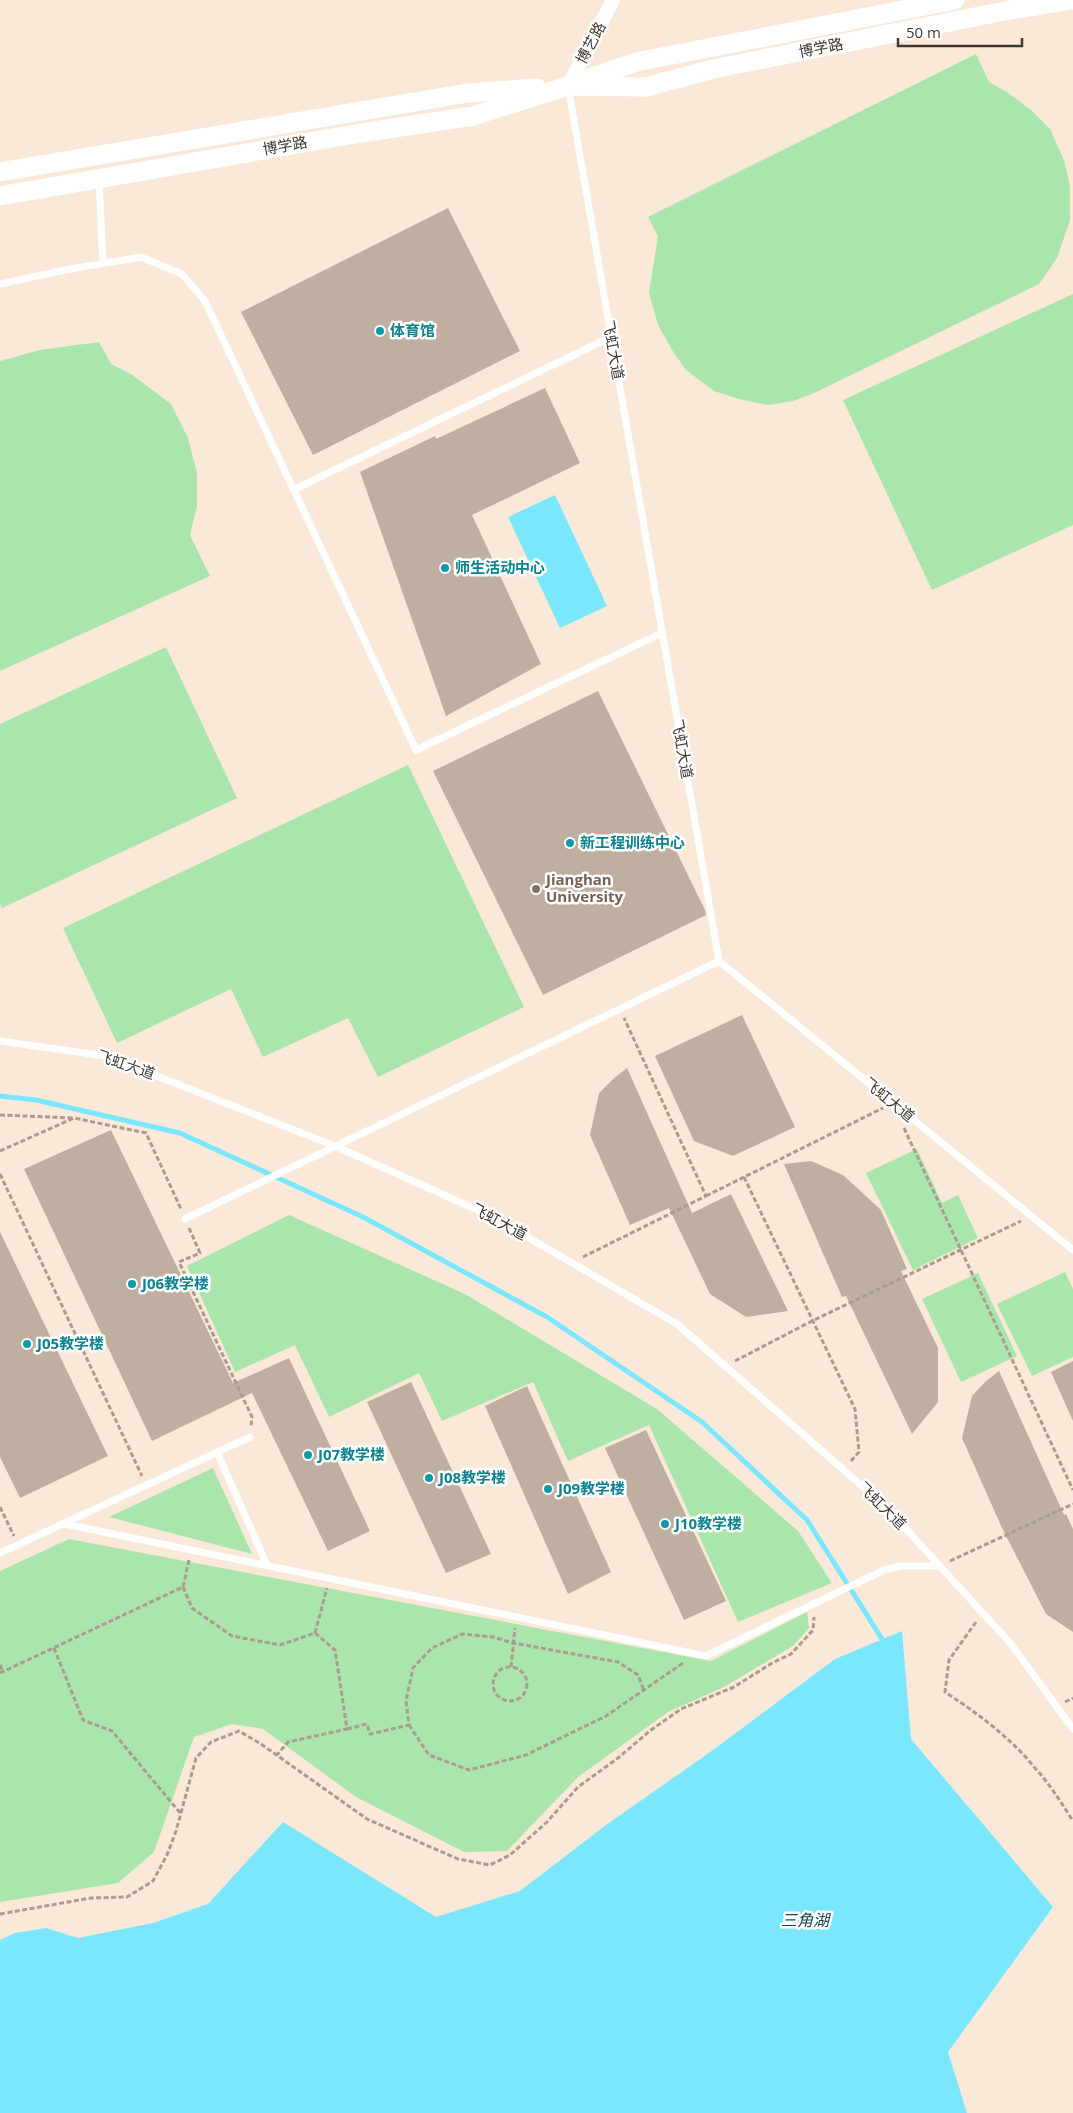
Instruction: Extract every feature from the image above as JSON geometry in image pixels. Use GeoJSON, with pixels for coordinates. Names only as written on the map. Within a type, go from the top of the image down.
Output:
{"type":"FeatureCollection","features":[{"type":"Feature","properties":{"kind":"main road","name":"博学路"},"geometry":{"type":"LineString","coordinates":[[0,196],[472,116],[568,86],[636,62],[955,0]]}},
{"type":"Feature","properties":{"kind":"main road","name":"博学路"},"geometry":{"type":"LineString","coordinates":[[0,172],[468,92],[568,86],[646,87],[712,69],[1010,10],[1073,0]]}},
{"type":"Feature","properties":{"kind":"street","name":"博艺路"},"geometry":{"type":"LineString","coordinates":[[568,86],[613,0]]}},
{"type":"Feature","properties":{"kind":"lane","name":"飞虹大道"},"geometry":{"type":"LineString","coordinates":[[568,86],[719,961],[1073,1250]]}},
{"type":"Feature","properties":{"kind":"lane"},"geometry":{"type":"LineString","coordinates":[[98,178],[103,263]]}},
{"type":"Feature","properties":{"kind":"lane"},"geometry":{"type":"LineString","coordinates":[[0,284],[142,257],[182,274],[205,301],[416,750],[662,633]]}},
{"type":"Feature","properties":{"kind":"lane"},"geometry":{"type":"LineString","coordinates":[[295,489],[611,337]]}},
{"type":"Feature","properties":{"kind":"lane"},"geometry":{"type":"LineString","coordinates":[[185,1219],[719,961]]}},
{"type":"Feature","properties":{"kind":"lane","name":"飞虹大道"},"geometry":{"type":"LineString","coordinates":[[0,1041],[106,1056],[335,1146],[493,1217],[678,1324],[886,1507],[1011,1644],[1073,1729]]}},
{"type":"Feature","properties":{"kind":"lane"},"geometry":{"type":"LineString","coordinates":[[0,1554],[250,1437]]}},
{"type":"Feature","properties":{"kind":"lane"},"geometry":{"type":"LineString","coordinates":[[217,1452],[267,1565]]}},
{"type":"Feature","properties":{"kind":"lane"},"geometry":{"type":"LineString","coordinates":[[65,1524],[706,1656],[884,1570],[901,1566],[940,1566]]}},
{"type":"Feature","properties":{"kind":"path"},"geometry":{"type":"LineString","coordinates":[[619,1009],[706,1196]]}},
{"type":"Feature","properties":{"kind":"path"},"geometry":{"type":"LineString","coordinates":[[572,1263],[893,1103],[1073,1490]]}},
{"type":"Feature","properties":{"kind":"path"},"geometry":{"type":"LineString","coordinates":[[0,1116],[74,1118],[146,1133],[200,1253],[179,1262],[252,1417],[250,1437]]}},
{"type":"Feature","properties":{"kind":"path"},"geometry":{"type":"LineString","coordinates":[[0,1151],[74,1118]]}},
{"type":"Feature","properties":{"kind":"path"},"geometry":{"type":"LineString","coordinates":[[0,1174],[147,1485]]}},
{"type":"Feature","properties":{"kind":"path"},"geometry":{"type":"LineString","coordinates":[[744,1178],[855,1409],[859,1452],[844,1470]]}},
{"type":"Feature","properties":{"kind":"path"},"geometry":{"type":"LineString","coordinates":[[725,1366],[812,1321],[1031,1216]]}},
{"type":"Feature","properties":{"kind":"path"},"geometry":{"type":"LineString","coordinates":[[940,1566],[1073,1504]]}},
{"type":"Feature","properties":{"kind":"path"},"geometry":{"type":"LineString","coordinates":[[0,1507],[18,1545]]}},
{"type":"Feature","properties":{"kind":"path"},"geometry":{"type":"LineString","coordinates":[[191,1550],[183,1587],[192,1608],[232,1636],[280,1645],[315,1633]]}},
{"type":"Feature","properties":{"kind":"path"},"geometry":{"type":"LineString","coordinates":[[315,1633],[330,1578]]}},
{"type":"Feature","properties":{"kind":"path"},"geometry":{"type":"LineString","coordinates":[[0,1664],[2,1672],[183,1587]]}},
{"type":"Feature","properties":{"kind":"path"},"geometry":{"type":"LineString","coordinates":[[0,1914],[91,1898],[127,1897],[153,1882],[167,1855],[181,1814],[196,1758],[210,1742],[239,1731],[277,1755],[366,1819],[458,1859],[490,1864],[510,1855],[547,1822],[578,1788],[618,1758],[650,1730],[681,1709],[734,1687],[772,1663],[791,1654],[813,1630],[814,1604]]}},
{"type":"Feature","properties":{"kind":"path"},"geometry":{"type":"LineString","coordinates":[[983,1614],[949,1660],[945,1692],[969,1708],[1003,1736],[1034,1766],[1073,1820]]}},
{"type":"Feature","properties":{"kind":"path"},"geometry":{"type":"LineString","coordinates":[[511,1667],[516,1617]]}},
{"type":"Feature","properties":{"kind":"path"},"geometry":{"type":"LineString","coordinates":[[315,1633],[335,1650],[347,1728]]}},
{"type":"Feature","properties":{"kind":"path"},"geometry":{"type":"LineString","coordinates":[[644,1691],[638,1675],[618,1662],[513,1643],[493,1637],[462,1634],[432,1648],[413,1668],[406,1701],[409,1725],[430,1755],[469,1770],[526,1755],[606,1716],[644,1691],[696,1654]]}},
{"type":"Feature","properties":{"kind":"path"},"geometry":{"type":"LineString","coordinates":[[54,1648],[83,1720],[112,1731],[181,1814]]}},
{"type":"Feature","properties":{"kind":"path"},"geometry":{"type":"LineString","coordinates":[[511,1667],[524,1675],[527,1685],[523,1695],[509,1701],[498,1696],[493,1686],[494,1680],[500,1671],[511,1667]]}},
{"type":"Feature","properties":{"kind":"path"},"geometry":{"type":"LineString","coordinates":[[277,1755],[288,1742],[347,1728],[367,1724],[370,1734],[409,1725]]}},
{"type":"Feature","properties":{"kind":"green space"},"geometry":{"type":"Polygon","coordinates":[[[976,54],[989,82],[1007,92],[1031,110],[1050,129],[1064,160],[1070,186],[1070,220],[1057,258],[1039,284],[812,394],[793,401],[768,405],[739,399],[714,391],[686,370],[658,325],[649,293],[658,236],[648,217],[976,54]]]}},
{"type":"Feature","properties":{"kind":"green space"},"geometry":{"type":"Polygon","coordinates":[[[1073,294],[1073,525],[932,590],[843,400],[1073,294]]]}},
{"type":"Feature","properties":{"kind":"green space"},"geometry":{"type":"Polygon","coordinates":[[[99,342],[111,364],[131,374],[171,404],[188,438],[197,473],[197,506],[190,535],[210,576],[0,671],[0,361],[40,350],[99,342]]]}},
{"type":"Feature","properties":{"kind":"green space"},"geometry":{"type":"Polygon","coordinates":[[[166,647],[237,798],[2,908],[0,904],[0,724],[166,647]]]}},
{"type":"Feature","properties":{"kind":"green space"},"geometry":{"type":"Polygon","coordinates":[[[408,765],[524,1007],[378,1077],[348,1018],[263,1057],[231,989],[117,1043],[63,928],[408,765]]]}},
{"type":"Feature","properties":{"kind":"green space"},"geometry":{"type":"Polygon","coordinates":[[[917,1149],[942,1203],[958,1195],[978,1238],[913,1270],[866,1173],[917,1149]]]}},
{"type":"Feature","properties":{"kind":"green space"},"geometry":{"type":"Polygon","coordinates":[[[289,1215],[465,1294],[657,1409],[798,1531],[832,1583],[738,1622],[649,1425],[568,1461],[533,1382],[442,1421],[419,1373],[329,1417],[295,1345],[235,1372],[187,1266],[289,1215]]]}},
{"type":"Feature","properties":{"kind":"green space"},"geometry":{"type":"Polygon","coordinates":[[[1065,1272],[1073,1289],[1073,1357],[1032,1376],[997,1304],[1065,1272]]]}},
{"type":"Feature","properties":{"kind":"green space"},"geometry":{"type":"Polygon","coordinates":[[[978,1273],[1017,1356],[961,1382],[922,1299],[978,1273]]]}},
{"type":"Feature","properties":{"kind":"green space"},"geometry":{"type":"Polygon","coordinates":[[[213,1468],[252,1554],[109,1517],[213,1468]]]}},
{"type":"Feature","properties":{"kind":"green space"},"geometry":{"type":"Polygon","coordinates":[[[69,1539],[711,1661],[807,1612],[809,1628],[793,1646],[724,1687],[668,1712],[578,1777],[507,1851],[464,1852],[356,1797],[263,1729],[232,1724],[194,1737],[154,1852],[118,1883],[0,1902],[0,1571],[69,1539]]]}},
{"type":"Feature","properties":{"kind":"water"},"geometry":{"type":"Polygon","coordinates":[[[555,495],[607,606],[560,628],[508,517],[555,495]]]}},
{"type":"Feature","properties":{"kind":"water","name":"三角湖"},"geometry":{"type":"Polygon","coordinates":[[[902,1631],[911,1739],[1053,1907],[948,2052],[967,2113],[0,2113],[0,1940],[15,1933],[46,1928],[78,1938],[153,1923],[208,1904],[283,1822],[436,1917],[520,1891],[606,1825],[713,1750],[835,1659],[902,1631]]]}},
{"type":"Feature","properties":{"kind":"building","name":"体育馆"},"geometry":{"type":"Polygon","coordinates":[[[448,208],[520,351],[313,455],[241,312],[448,208]]]}},
{"type":"Feature","properties":{"kind":"building","name":"师生活动中心"},"geometry":{"type":"Polygon","coordinates":[[[545,388],[580,463],[472,515],[541,664],[446,716],[360,472],[435,436],[436,439],[545,388]]]}},
{"type":"Feature","properties":{"kind":"building","name":"新工程训练中心"},"geometry":{"type":"Polygon","coordinates":[[[598,691],[706,915],[543,995],[433,771],[598,691]]]}},
{"type":"Feature","properties":{"kind":"building"},"geometry":{"type":"Polygon","coordinates":[[[742,1015],[795,1127],[733,1156],[694,1141],[655,1056],[742,1015]]]}},
{"type":"Feature","properties":{"kind":"building"},"geometry":{"type":"Polygon","coordinates":[[[627,1068],[692,1213],[731,1194],[788,1311],[746,1317],[710,1294],[669,1208],[630,1225],[590,1135],[599,1093],[627,1068]]]}},
{"type":"Feature","properties":{"kind":"building","name":"J06教学楼"},"geometry":{"type":"Polygon","coordinates":[[[111,1130],[233,1383],[289,1358],[370,1531],[328,1551],[252,1393],[152,1441],[24,1169],[111,1130]]]}},
{"type":"Feature","properties":{"kind":"building"},"geometry":{"type":"Polygon","coordinates":[[[811,1161],[843,1175],[881,1210],[907,1269],[901,1271],[938,1348],[938,1402],[912,1434],[846,1296],[842,1297],[784,1164],[811,1161]]]}},
{"type":"Feature","properties":{"kind":"building","name":"J05教学楼"},"geometry":{"type":"Polygon","coordinates":[[[0,1232],[108,1456],[20,1498],[0,1457],[0,1232]]]}},
{"type":"Feature","properties":{"kind":"building"},"geometry":{"type":"Polygon","coordinates":[[[1073,1361],[1073,1421],[1051,1372],[1073,1361]]]}},
{"type":"Feature","properties":{"kind":"building"},"geometry":{"type":"Polygon","coordinates":[[[999,1371],[1064,1515],[1066,1514],[1073,1529],[1073,1632],[1046,1614],[1002,1528],[962,1438],[972,1396],[999,1371]]]}},
{"type":"Feature","properties":{"kind":"building","name":"J08教学楼"},"geometry":{"type":"Polygon","coordinates":[[[411,1382],[491,1554],[446,1573],[367,1402],[411,1382]]]}},
{"type":"Feature","properties":{"kind":"building","name":"J09教学楼"},"geometry":{"type":"Polygon","coordinates":[[[527,1386],[611,1572],[568,1594],[485,1406],[527,1386]]]}},
{"type":"Feature","properties":{"kind":"building","name":"J10教学楼"},"geometry":{"type":"Polygon","coordinates":[[[646,1430],[726,1601],[684,1620],[605,1448],[646,1430]]]}},
{"type":"Feature","properties":{"kind":"waterway"},"geometry":{"type":"LineString","coordinates":[[0,1096],[36,1100],[180,1133],[363,1217],[547,1317],[702,1422],[807,1520],[882,1639]]}},
{"type":"Feature","properties":{"kind":"place","name":"体育馆"},"geometry":{"type":"Point","coordinates":[380,331]}},
{"type":"Feature","properties":{"kind":"place","name":"师生活动中心"},"geometry":{"type":"Point","coordinates":[445,568]}},
{"type":"Feature","properties":{"kind":"place","name":"新工程训练中心"},"geometry":{"type":"Point","coordinates":[570,843]}},
{"type":"Feature","properties":{"kind":"place","name":"Jianghan University"},"geometry":{"type":"Point","coordinates":[536,889]}},
{"type":"Feature","properties":{"kind":"place","name":"J06教学楼"},"geometry":{"type":"Point","coordinates":[132,1284]}},
{"type":"Feature","properties":{"kind":"place","name":"J05教学楼"},"geometry":{"type":"Point","coordinates":[27,1344]}},
{"type":"Feature","properties":{"kind":"place","name":"J07教学楼"},"geometry":{"type":"Point","coordinates":[308,1455]}},
{"type":"Feature","properties":{"kind":"place","name":"J08教学楼"},"geometry":{"type":"Point","coordinates":[429,1478]}},
{"type":"Feature","properties":{"kind":"place","name":"J09教学楼"},"geometry":{"type":"Point","coordinates":[548,1489]}},
{"type":"Feature","properties":{"kind":"place","name":"J10教学楼"},"geometry":{"type":"Point","coordinates":[665,1524]}}]}
